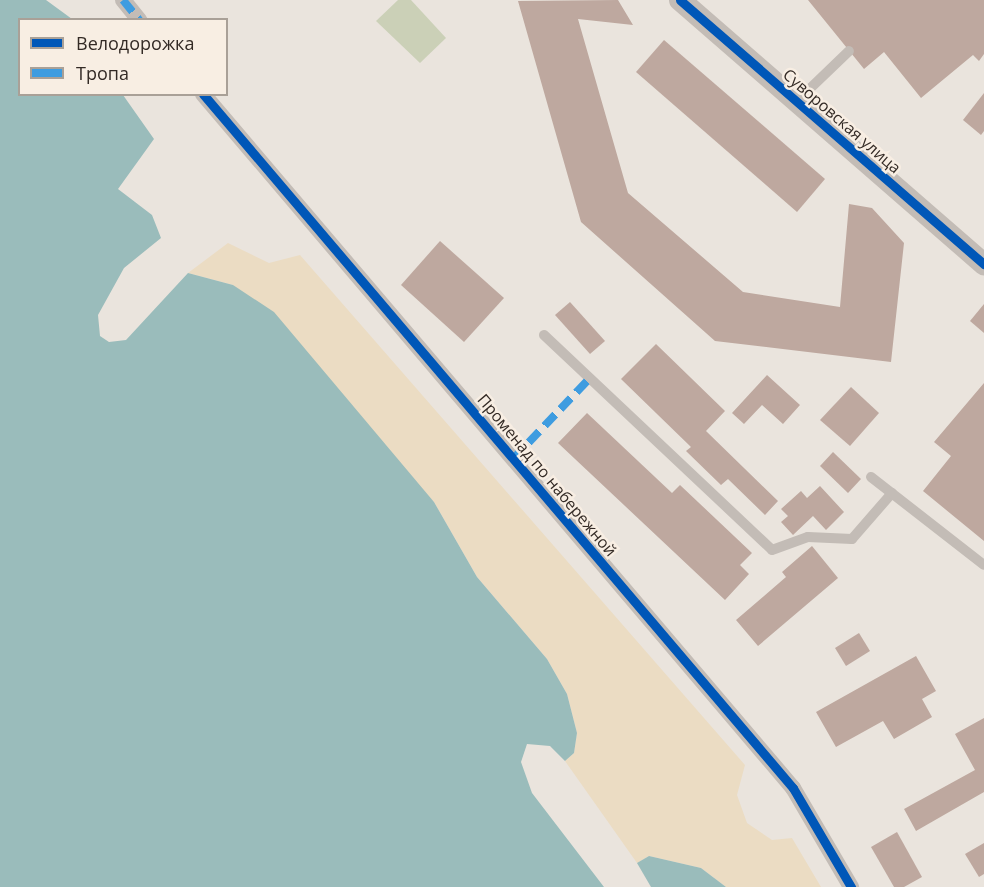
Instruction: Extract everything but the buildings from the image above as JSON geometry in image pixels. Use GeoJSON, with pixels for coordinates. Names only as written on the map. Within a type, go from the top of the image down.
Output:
{"type":"FeatureCollection","features":[{"type":"Feature","properties":{"kind":"street"},"geometry":{"type":"LineString","coordinates":[[123,0],[138,18]]}},
{"type":"Feature","properties":{"kind":"street","name":"Суворовская улица"},"geometry":{"type":"LineString","coordinates":[[681,0],[984,264]]}},
{"type":"Feature","properties":{"kind":"street","name":"Променад по набережной"},"geometry":{"type":"LineString","coordinates":[[205,96],[793,788],[851,887]]}},
{"type":"Feature","properties":{"kind":"lane"},"geometry":{"type":"LineString","coordinates":[[797,101],[849,51]]}},
{"type":"Feature","properties":{"kind":"lane"},"geometry":{"type":"LineString","coordinates":[[544,335],[772,550],[808,537],[852,539],[892,493]]}},
{"type":"Feature","properties":{"kind":"lane"},"geometry":{"type":"LineString","coordinates":[[871,477],[984,565]]}},
{"type":"Feature","properties":{"kind":"green space"},"geometry":{"type":"Polygon","coordinates":[[[398,0],[411,0],[446,38],[420,63],[376,21],[398,0]]]}},
{"type":"Feature","properties":{"kind":"sand"},"geometry":{"type":"Polygon","coordinates":[[[228,243],[269,263],[300,255],[745,765],[737,795],[747,823],[772,840],[792,838],[821,887],[726,887],[701,868],[649,856],[637,863],[565,761],[574,753],[577,733],[567,694],[547,659],[477,577],[434,502],[233,285],[188,273],[228,243]]]}},
{"type":"Feature","properties":{"kind":"water"},"geometry":{"type":"Polygon","coordinates":[[[0,0],[46,0],[71,18],[18,18],[18,96],[124,96],[154,139],[118,189],[152,215],[161,238],[124,268],[98,315],[100,336],[109,342],[126,340],[188,273],[233,285],[274,312],[434,502],[477,577],[547,659],[567,694],[577,733],[574,753],[565,761],[550,746],[527,744],[521,762],[532,793],[604,887],[0,887],[0,0]]]}},
{"type":"Feature","properties":{"kind":"water"},"geometry":{"type":"Polygon","coordinates":[[[649,856],[701,868],[726,887],[651,887],[637,863],[649,856]]]}},
{"type":"Feature","properties":{"kind":"marked path"},"geometry":{"type":"LineString","coordinates":[[123,0],[137,18]]}},
{"type":"Feature","properties":{"kind":"marked path"},"geometry":{"type":"LineString","coordinates":[[513,459],[589,379]]}},
{"type":"Feature","properties":{"kind":"cycle path"},"geometry":{"type":"LineString","coordinates":[[680,0],[984,264]]}},
{"type":"Feature","properties":{"kind":"cycle path"},"geometry":{"type":"LineString","coordinates":[[205,96],[793,788],[851,887]]}}]}
